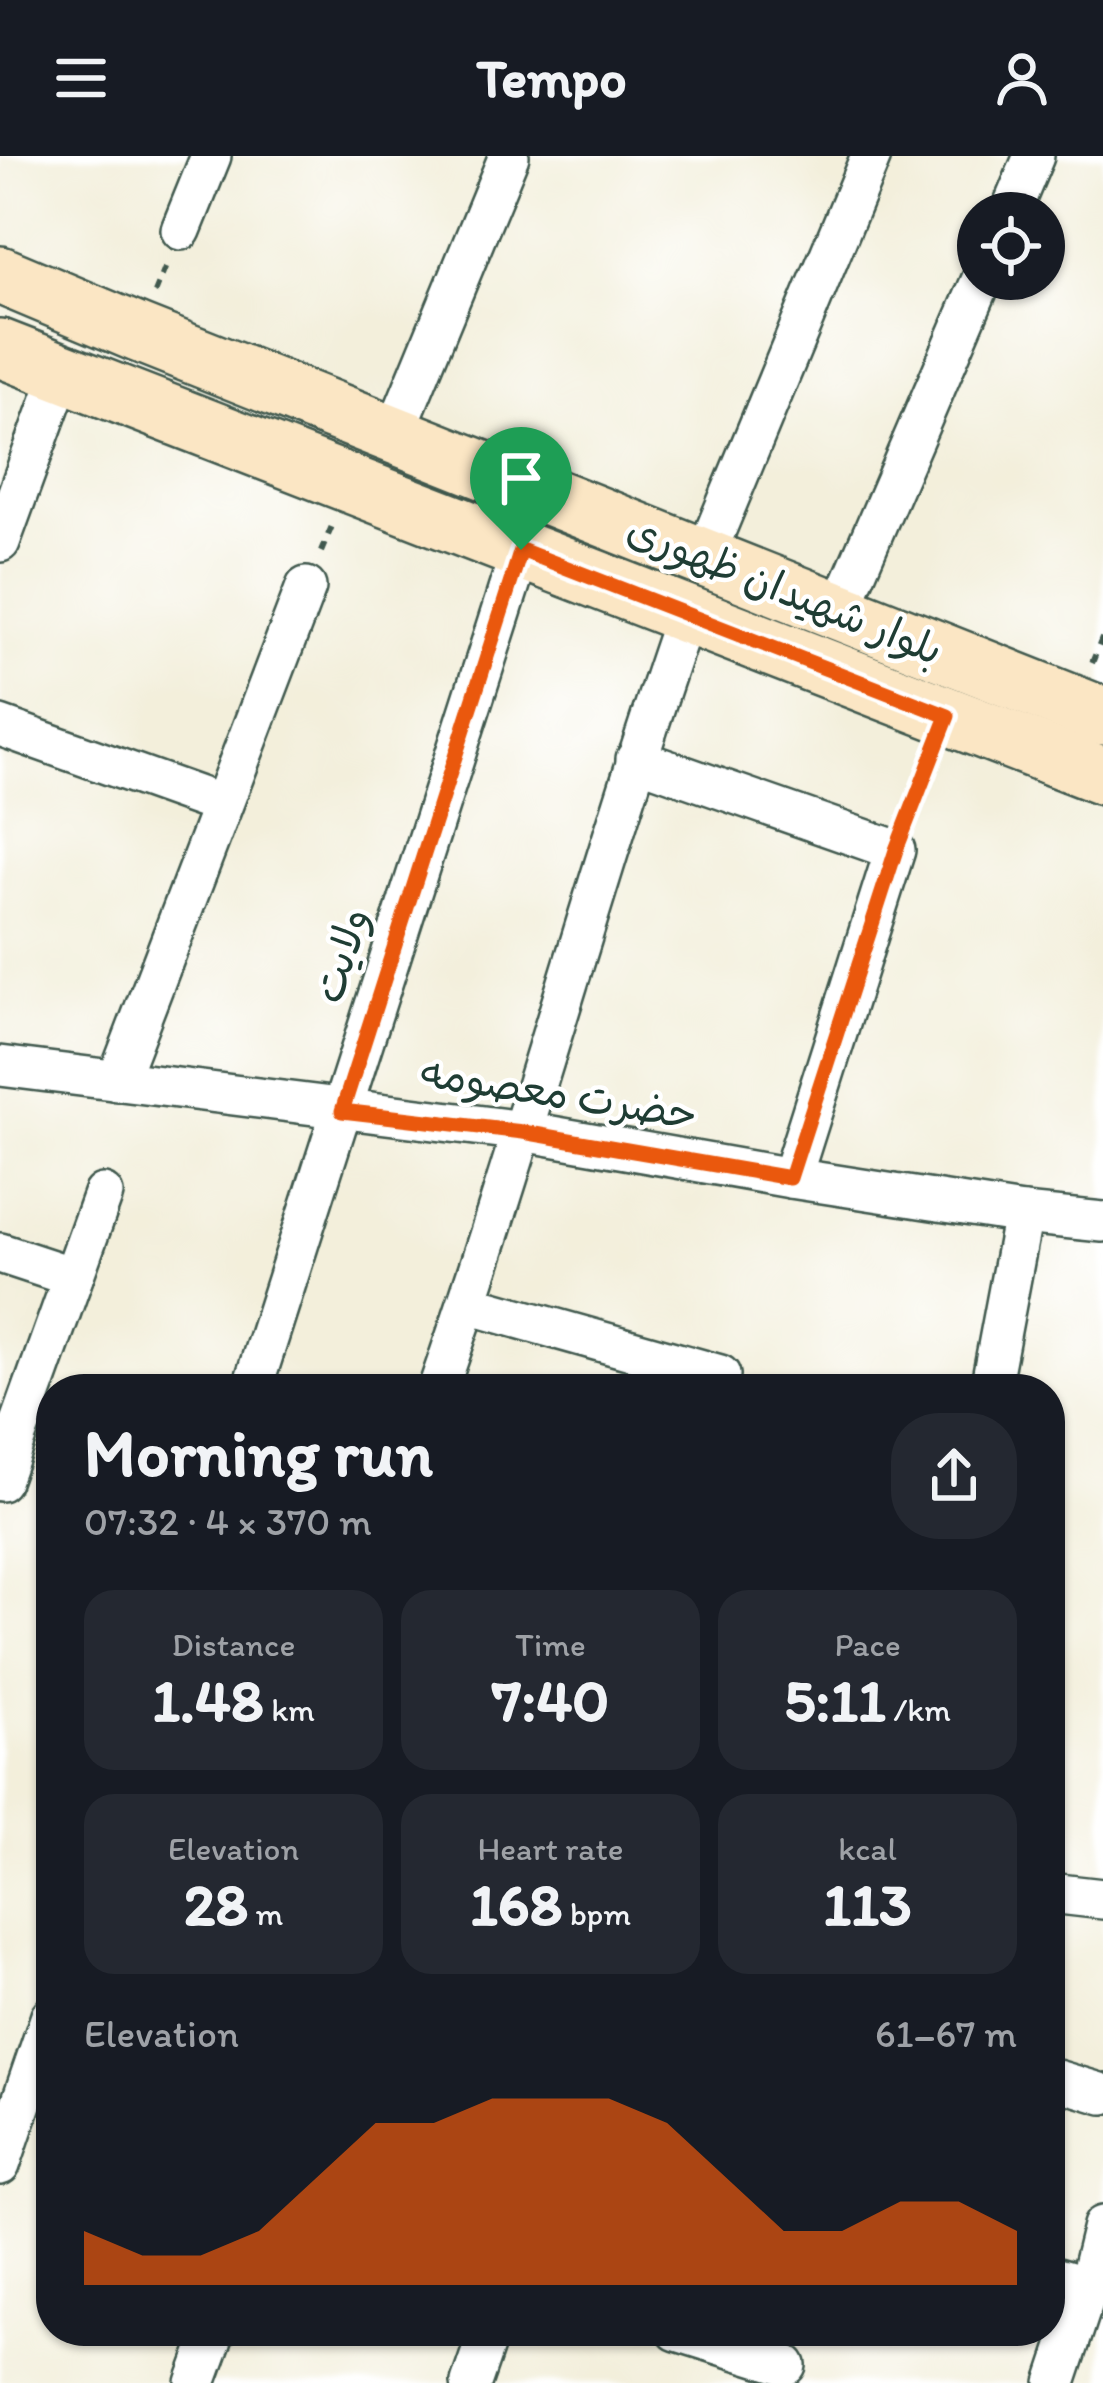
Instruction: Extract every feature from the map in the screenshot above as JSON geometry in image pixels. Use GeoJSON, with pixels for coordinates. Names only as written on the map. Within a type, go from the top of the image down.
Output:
{"type":"FeatureCollection","features":[{"type":"Feature","properties":{"kind":"street"},"geometry":{"type":"LineString","coordinates":[[181,230],[211,156]]}},
{"type":"Feature","properties":{"kind":"street"},"geometry":{"type":"LineString","coordinates":[[394,435],[509,156]]}},
{"type":"Feature","properties":{"kind":"street"},"geometry":{"type":"LineString","coordinates":[[705,556],[871,156]]}},
{"type":"Feature","properties":{"kind":"street"},"geometry":{"type":"LineString","coordinates":[[1019,192],[1034,156]]}},
{"type":"Feature","properties":{"kind":"street","name":"بلوار شهیدان ظهوری"},"geometry":{"type":"LineString","coordinates":[[0,274],[138,334],[1103,716]]}},
{"type":"Feature","properties":{"kind":"street"},"geometry":{"type":"LineString","coordinates":[[839,612],[973,300]]}},
{"type":"Feature","properties":{"kind":"street","name":"بلوار شهیدان ظهوری"},"geometry":{"type":"LineString","coordinates":[[0,348],[1103,776]]}},
{"type":"Feature","properties":{"kind":"street"},"geometry":{"type":"LineString","coordinates":[[0,542],[62,372]]}},
{"type":"Feature","properties":{"kind":"street","name":"ولایت"},"geometry":{"type":"LineString","coordinates":[[258,1374],[521,550]]}},
{"type":"Feature","properties":{"kind":"street"},"geometry":{"type":"LineString","coordinates":[[117,1081],[306,587]]}},
{"type":"Feature","properties":{"kind":"street"},"geometry":{"type":"LineString","coordinates":[[444,1374],[636,759],[686,614]]}},
{"type":"Feature","properties":{"kind":"street"},"geometry":{"type":"LineString","coordinates":[[0,726],[222,805]]}},
{"type":"Feature","properties":{"kind":"street"},"geometry":{"type":"LineString","coordinates":[[636,759],[896,850],[790,1178]]}},
{"type":"Feature","properties":{"kind":"street","name":"حضرت معصومه"},"geometry":{"type":"LineString","coordinates":[[0,1066],[523,1132],[790,1178],[1103,1222]]}},
{"type":"Feature","properties":{"kind":"street"},"geometry":{"type":"LineString","coordinates":[[38,1374],[103,1194]]}},
{"type":"Feature","properties":{"kind":"street"},"geometry":{"type":"LineString","coordinates":[[993,1374],[1023,1214]]}},
{"type":"Feature","properties":{"kind":"street"},"geometry":{"type":"LineString","coordinates":[[0,1253],[73,1277]]}},
{"type":"Feature","properties":{"kind":"street"},"geometry":{"type":"LineString","coordinates":[[468,1304],[716,1374]]}},
{"type":"Feature","properties":{"kind":"street"},"geometry":{"type":"LineString","coordinates":[[0,1481],[36,1380]]}},
{"type":"Feature","properties":{"kind":"street"},"geometry":{"type":"LineString","coordinates":[[1065,1895],[1103,1899]]}},
{"type":"Feature","properties":{"kind":"street"},"geometry":{"type":"LineString","coordinates":[[1065,2082],[1103,2093]]}},
{"type":"Feature","properties":{"kind":"street"},"geometry":{"type":"LineString","coordinates":[[0,2165],[35,2117]]}},
{"type":"Feature","properties":{"kind":"street"},"geometry":{"type":"LineString","coordinates":[[1056,2383],[1103,2225]]}},
{"type":"Feature","properties":{"kind":"street"},"geometry":{"type":"LineString","coordinates":[[1065,2280],[1088,2287]]}},
{"type":"Feature","properties":{"kind":"street"},"geometry":{"type":"LineString","coordinates":[[196,2383],[210,2346]]}},
{"type":"Feature","properties":{"kind":"street"},"geometry":{"type":"LineString","coordinates":[[471,2383],[483,2346]]}},
{"type":"Feature","properties":{"kind":"street"},"geometry":{"type":"LineString","coordinates":[[734,2346],[787,2360]]}},
{"type":"Feature","properties":{"kind":"path"},"geometry":{"type":"LineString","coordinates":[[138,334],[181,230]]}},
{"type":"Feature","properties":{"kind":"path"},"geometry":{"type":"LineString","coordinates":[[306,587],[350,484]]}},
{"type":"Feature","properties":{"kind":"path"},"geometry":{"type":"LineString","coordinates":[[896,850],[948,716]]}},
{"type":"Feature","properties":{"kind":"route"},"geometry":{"type":"LineString","coordinates":[[521,550],[948,716],[896,850],[790,1178],[523,1132],[342,1111],[521,550]]}}]}
